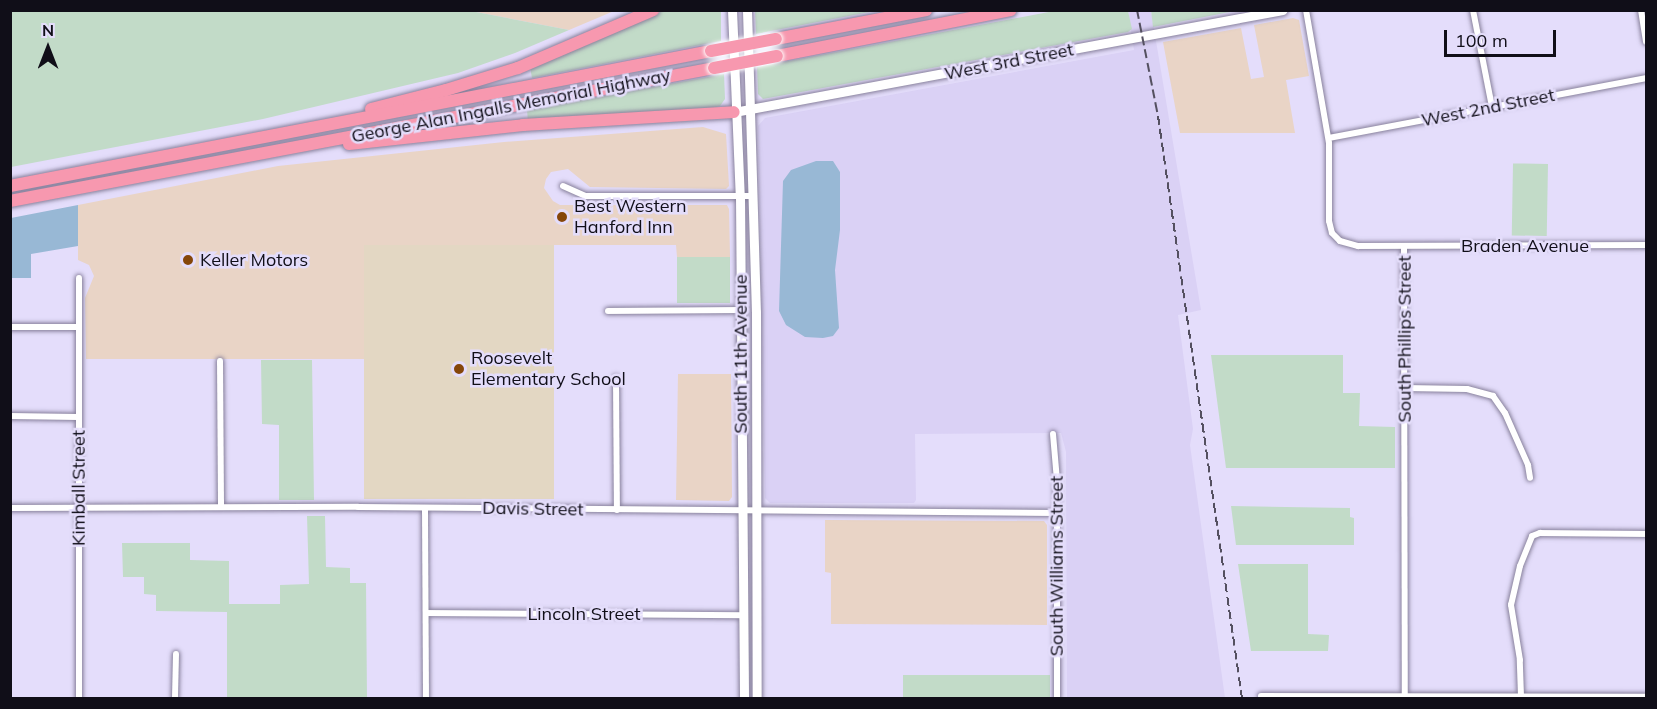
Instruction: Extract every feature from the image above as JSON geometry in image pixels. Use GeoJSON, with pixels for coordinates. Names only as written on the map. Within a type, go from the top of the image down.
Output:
{"type":"FeatureCollection","features":[{"type":"Feature","properties":{"kind":"highway"},"geometry":{"type":"LineString","coordinates":[[261,137],[487,78],[560,51],[653,10]]}},
{"type":"Feature","properties":{"kind":"highway","name":"George Alan Ingalls Memorial Highway"},"geometry":{"type":"LineString","coordinates":[[10,186],[926,10]]}},
{"type":"Feature","properties":{"kind":"highway","name":"George Alan Ingalls Memorial Highway"},"geometry":{"type":"LineString","coordinates":[[10,201],[1011,10]]}},
{"type":"Feature","properties":{"kind":"highway"},"geometry":{"type":"LineString","coordinates":[[267,152],[534,124],[734,112]]}},
{"type":"Feature","properties":{"kind":"main road","name":"South 11th Avenue"},"geometry":{"type":"LineString","coordinates":[[732,10],[734,112],[740,196],[744,699]]}},
{"type":"Feature","properties":{"kind":"main road","name":"South 11th Avenue"},"geometry":{"type":"LineString","coordinates":[[747,10],[753,196],[757,699]]}},
{"type":"Feature","properties":{"kind":"main road","name":"West 3rd Street"},"geometry":{"type":"LineString","coordinates":[[734,112],[1283,10]]}},
{"type":"Feature","properties":{"kind":"street","name":"South Phillips Street"},"geometry":{"type":"LineString","coordinates":[[1306,10],[1329,138],[1329,221],[1334,236],[1347,244],[1404,246],[1405,697]]}},
{"type":"Feature","properties":{"kind":"street"},"geometry":{"type":"LineString","coordinates":[[1473,10],[1492,107]]}},
{"type":"Feature","properties":{"kind":"street"},"geometry":{"type":"LineString","coordinates":[[1641,10],[1647,42]]}},
{"type":"Feature","properties":{"kind":"street","name":"West 2nd Street"},"geometry":{"type":"LineString","coordinates":[[1329,138],[1647,78]]}},
{"type":"Feature","properties":{"kind":"street"},"geometry":{"type":"LineString","coordinates":[[563,186],[585,195],[753,196]]}},
{"type":"Feature","properties":{"kind":"street","name":"Braden Avenue"},"geometry":{"type":"LineString","coordinates":[[1404,246],[1647,245]]}},
{"type":"Feature","properties":{"kind":"street","name":"Kimball Street"},"geometry":{"type":"LineString","coordinates":[[79,278],[79,699]]}},
{"type":"Feature","properties":{"kind":"street"},"geometry":{"type":"LineString","coordinates":[[608,312],[740,310]]}},
{"type":"Feature","properties":{"kind":"street"},"geometry":{"type":"LineString","coordinates":[[10,327],[78,327]]}},
{"type":"Feature","properties":{"kind":"street"},"geometry":{"type":"LineString","coordinates":[[220,361],[221,507]]}},
{"type":"Feature","properties":{"kind":"street"},"geometry":{"type":"LineString","coordinates":[[616,378],[617,510]]}},
{"type":"Feature","properties":{"kind":"street"},"geometry":{"type":"LineString","coordinates":[[1405,388],[1467,388],[1493,396],[1505,413],[1528,465],[1530,478]]}},
{"type":"Feature","properties":{"kind":"street"},"geometry":{"type":"LineString","coordinates":[[10,416],[78,417]]}},
{"type":"Feature","properties":{"kind":"street","name":"South Williams Street"},"geometry":{"type":"LineString","coordinates":[[1053,434],[1057,471],[1057,699]]}},
{"type":"Feature","properties":{"kind":"street"},"geometry":{"type":"LineString","coordinates":[[425,507],[426,699]]}},
{"type":"Feature","properties":{"kind":"street","name":"Davis Street"},"geometry":{"type":"LineString","coordinates":[[10,508],[425,507],[1056,513]]}},
{"type":"Feature","properties":{"kind":"street"},"geometry":{"type":"LineString","coordinates":[[1521,696],[1520,660],[1511,605],[1520,566],[1532,536],[1540,533],[1647,534]]}},
{"type":"Feature","properties":{"kind":"street","name":"Lincoln Street"},"geometry":{"type":"LineString","coordinates":[[426,613],[742,615]]}},
{"type":"Feature","properties":{"kind":"street"},"geometry":{"type":"LineString","coordinates":[[175,699],[176,654]]}},
{"type":"Feature","properties":{"kind":"street"},"geometry":{"type":"LineString","coordinates":[[1261,696],[1647,697]]}},
{"type":"Feature","properties":{"kind":"shaded area"},"geometry":{"type":"Polygon","coordinates":[[[471,11],[614,11],[569,30],[471,11]]]}},
{"type":"Feature","properties":{"kind":"shaded area"},"geometry":{"type":"Polygon","coordinates":[[[1128,11],[1151,11],[1201,310],[1178,315],[1193,429],[1190,445],[1225,698],[1067,698],[1066,452],[1061,433],[915,434],[916,500],[914,503],[770,503],[765,498],[758,126],[765,118],[1134,50],[1128,11]]]}},
{"type":"Feature","properties":{"kind":"shaded area"},"geometry":{"type":"Polygon","coordinates":[[[1293,18],[1299,20],[1309,76],[1286,80],[1295,133],[1180,133],[1163,42],[1241,28],[1251,79],[1264,77],[1254,25],[1293,18]]]}},
{"type":"Feature","properties":{"kind":"shaded area"},"geometry":{"type":"Polygon","coordinates":[[[703,127],[726,134],[729,186],[726,189],[590,187],[568,169],[551,172],[544,188],[553,201],[560,205],[727,205],[730,257],[677,257],[676,245],[365,245],[364,359],[86,359],[85,298],[94,276],[89,265],[78,260],[78,205],[278,166],[504,142],[703,127]]]}},
{"type":"Feature","properties":{"kind":"shaded area","name":"Roosevelt Elementary School"},"geometry":{"type":"Polygon","coordinates":[[[364,245],[554,245],[554,499],[364,499],[364,245]]]}},
{"type":"Feature","properties":{"kind":"shaded area"},"geometry":{"type":"Polygon","coordinates":[[[678,374],[731,374],[732,497],[729,501],[676,500],[678,374]]]}},
{"type":"Feature","properties":{"kind":"shaded area"},"geometry":{"type":"Polygon","coordinates":[[[825,520],[1044,521],[1047,525],[1047,625],[831,624],[831,573],[825,572],[825,520]]]}},
{"type":"Feature","properties":{"kind":"green space"},"geometry":{"type":"Polygon","coordinates":[[[755,10],[875,11],[756,34],[755,10]]]}},
{"type":"Feature","properties":{"kind":"green space"},"geometry":{"type":"Polygon","coordinates":[[[1151,10],[1235,10],[1235,11],[1153,27],[1151,10]]]}},
{"type":"Feature","properties":{"kind":"green space"},"geometry":{"type":"Polygon","coordinates":[[[11,11],[471,11],[569,30],[515,53],[458,73],[263,119],[11,167],[11,11]]]}},
{"type":"Feature","properties":{"kind":"green space"},"geometry":{"type":"Polygon","coordinates":[[[663,11],[721,11],[721,41],[532,78],[530,67],[663,11]]]}},
{"type":"Feature","properties":{"kind":"green space"},"geometry":{"type":"Polygon","coordinates":[[[1054,11],[1128,11],[1132,29],[1128,32],[763,99],[758,94],[757,67],[1054,11]]]}},
{"type":"Feature","properties":{"kind":"green space"},"geometry":{"type":"Polygon","coordinates":[[[724,74],[725,99],[720,106],[713,108],[528,122],[527,110],[724,74]]]}},
{"type":"Feature","properties":{"kind":"green space"},"geometry":{"type":"Polygon","coordinates":[[[1513,163],[1548,164],[1547,236],[1512,235],[1513,163]]]}},
{"type":"Feature","properties":{"kind":"green space"},"geometry":{"type":"Polygon","coordinates":[[[677,257],[730,257],[730,303],[677,303],[677,257]]]}},
{"type":"Feature","properties":{"kind":"green space"},"geometry":{"type":"Polygon","coordinates":[[[1211,355],[1343,355],[1343,393],[1360,393],[1359,426],[1395,427],[1395,468],[1226,468],[1211,355]]]}},
{"type":"Feature","properties":{"kind":"green space"},"geometry":{"type":"Polygon","coordinates":[[[261,360],[312,360],[314,500],[279,500],[279,425],[262,424],[261,360]]]}},
{"type":"Feature","properties":{"kind":"green space"},"geometry":{"type":"Polygon","coordinates":[[[1231,506],[1350,508],[1350,517],[1354,518],[1354,545],[1236,545],[1231,506]]]}},
{"type":"Feature","properties":{"kind":"green space"},"geometry":{"type":"Polygon","coordinates":[[[307,516],[325,516],[326,567],[350,568],[350,583],[366,583],[367,698],[227,698],[227,612],[156,611],[156,595],[144,594],[144,577],[123,577],[122,543],[190,543],[190,560],[229,561],[229,604],[280,604],[280,585],[309,584],[307,516]]]}},
{"type":"Feature","properties":{"kind":"green space"},"geometry":{"type":"Polygon","coordinates":[[[1238,564],[1308,564],[1308,634],[1329,635],[1328,651],[1251,651],[1238,564]]]}},
{"type":"Feature","properties":{"kind":"green space"},"geometry":{"type":"Polygon","coordinates":[[[903,675],[1050,675],[1050,698],[903,698],[903,675]]]}},
{"type":"Feature","properties":{"kind":"water"},"geometry":{"type":"Polygon","coordinates":[[[816,161],[833,161],[840,172],[840,230],[835,270],[839,328],[833,336],[823,338],[805,337],[786,325],[779,311],[783,181],[791,170],[816,161]]]}},
{"type":"Feature","properties":{"kind":"water"},"geometry":{"type":"Polygon","coordinates":[[[78,205],[78,246],[31,254],[31,278],[11,278],[11,218],[78,205]]]}},
{"type":"Feature","properties":{"kind":"railway"},"geometry":{"type":"LineString","coordinates":[[1137,10],[1158,116],[1242,698]]}},
{"type":"Feature","properties":{"kind":"place","name":"Best Western Hanford Inn"},"geometry":{"type":"Point","coordinates":[562,217]}},
{"type":"Feature","properties":{"kind":"place","name":"Keller Motors"},"geometry":{"type":"Point","coordinates":[188,260]}},
{"type":"Feature","properties":{"kind":"place","name":"Roosevelt Elementary School"},"geometry":{"type":"Point","coordinates":[459,369]}}]}
